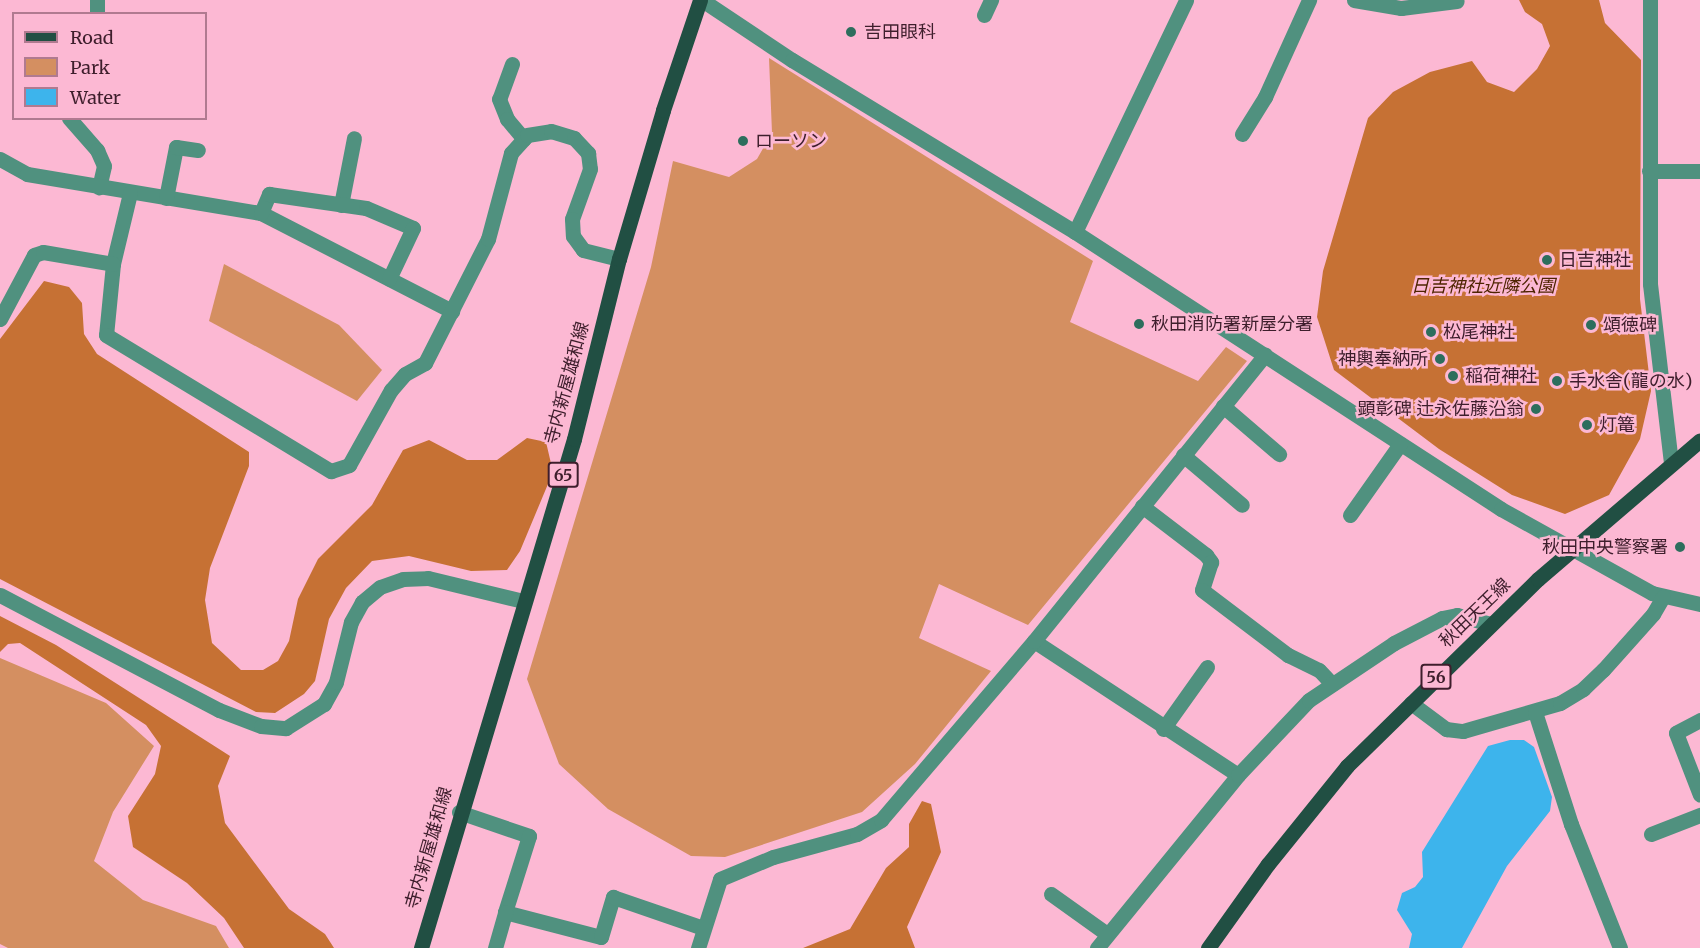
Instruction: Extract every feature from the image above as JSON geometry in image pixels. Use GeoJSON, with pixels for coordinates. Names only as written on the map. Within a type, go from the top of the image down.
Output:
{"type":"FeatureCollection","features":[{"type":"Feature","properties":{"kind":"main road","name":"寺内新屋雄和線"},"geometry":{"type":"LineString","coordinates":[[421,948],[459,812],[574,439],[619,259],[701,0]]}},
{"type":"Feature","properties":{"kind":"main road","name":"秋田天王線"},"geometry":{"type":"LineString","coordinates":[[1208,948],[1268,864],[1347,766],[1490,624],[1700,440]]}},
{"type":"Feature","properties":{"kind":"street"},"geometry":{"type":"LineString","coordinates":[[701,0],[792,60],[1075,232],[1400,444],[1576,550],[1663,597],[1700,604]]}},
{"type":"Feature","properties":{"kind":"street"},"geometry":{"type":"LineString","coordinates":[[984,15],[991,0]]}},
{"type":"Feature","properties":{"kind":"street"},"geometry":{"type":"LineString","coordinates":[[1075,232],[1186,0]]}},
{"type":"Feature","properties":{"kind":"street"},"geometry":{"type":"LineString","coordinates":[[1242,134],[1264,98],[1309,0]]}},
{"type":"Feature","properties":{"kind":"street"},"geometry":{"type":"LineString","coordinates":[[1354,0],[1401,8],[1457,1]]}},
{"type":"Feature","properties":{"kind":"street"},"geometry":{"type":"LineString","coordinates":[[1650,0],[1650,284],[1671,464]]}},
{"type":"Feature","properties":{"kind":"street"},"geometry":{"type":"LineString","coordinates":[[512,64],[499,99],[507,119],[524,139]]}},
{"type":"Feature","properties":{"kind":"street"},"geometry":{"type":"LineString","coordinates":[[71,120],[97,150],[104,166],[99,187]]}},
{"type":"Feature","properties":{"kind":"street"},"geometry":{"type":"LineString","coordinates":[[130,193],[113,264],[106,335],[331,471],[349,465],[391,390],[405,374],[424,363],[488,238],[511,153],[524,139],[551,130],[574,138],[588,153],[590,169],[572,219],[573,236],[583,250],[619,259]]}},
{"type":"Feature","properties":{"kind":"street"},"geometry":{"type":"LineString","coordinates":[[341,205],[354,138]]}},
{"type":"Feature","properties":{"kind":"street"},"geometry":{"type":"LineString","coordinates":[[166,198],[176,147],[198,150]]}},
{"type":"Feature","properties":{"kind":"street"},"geometry":{"type":"LineString","coordinates":[[0,159],[27,174],[130,193],[261,213],[452,311]]}},
{"type":"Feature","properties":{"kind":"street"},"geometry":{"type":"LineString","coordinates":[[1649,171],[1700,171]]}},
{"type":"Feature","properties":{"kind":"street"},"geometry":{"type":"LineString","coordinates":[[261,213],[269,194],[366,208],[413,228],[389,279]]}},
{"type":"Feature","properties":{"kind":"street"},"geometry":{"type":"LineString","coordinates":[[0,319],[34,255],[43,252],[113,264]]}},
{"type":"Feature","properties":{"kind":"street"},"geometry":{"type":"LineString","coordinates":[[698,948],[720,879],[773,857],[857,834],[881,820],[1034,641],[1265,355]]}},
{"type":"Feature","properties":{"kind":"street"},"geometry":{"type":"LineString","coordinates":[[1223,406],[1279,454]]}},
{"type":"Feature","properties":{"kind":"street"},"geometry":{"type":"LineString","coordinates":[[1350,515],[1400,444]]}},
{"type":"Feature","properties":{"kind":"street"},"geometry":{"type":"LineString","coordinates":[[1183,455],[1242,505]]}},
{"type":"Feature","properties":{"kind":"street"},"geometry":{"type":"LineString","coordinates":[[1143,506],[1212,562],[1202,590],[1288,655],[1318,670],[1332,684]]}},
{"type":"Feature","properties":{"kind":"street"},"geometry":{"type":"LineString","coordinates":[[0,595],[219,710],[261,726],[286,728],[324,704],[336,682],[351,622],[362,602],[380,587],[403,579],[428,578],[523,601]]}},
{"type":"Feature","properties":{"kind":"street"},"geometry":{"type":"LineString","coordinates":[[1411,703],[1446,729],[1463,731],[1535,712],[1583,689],[1653,614],[1663,597]]}},
{"type":"Feature","properties":{"kind":"street"},"geometry":{"type":"LineString","coordinates":[[1097,948],[1238,775],[1309,700],[1394,643],[1442,618],[1457,615],[1490,624]]}},
{"type":"Feature","properties":{"kind":"street"},"geometry":{"type":"LineString","coordinates":[[1034,641],[1163,729],[1238,775]]}},
{"type":"Feature","properties":{"kind":"street"},"geometry":{"type":"LineString","coordinates":[[1163,729],[1207,667]]}},
{"type":"Feature","properties":{"kind":"street"},"geometry":{"type":"LineString","coordinates":[[1535,712],[1571,824],[1620,948]]}},
{"type":"Feature","properties":{"kind":"street"},"geometry":{"type":"LineString","coordinates":[[1700,720],[1676,733],[1700,795]]}},
{"type":"Feature","properties":{"kind":"street"},"geometry":{"type":"LineString","coordinates":[[459,812],[529,836],[495,948]]}},
{"type":"Feature","properties":{"kind":"street"},"geometry":{"type":"LineString","coordinates":[[1652,834],[1700,815]]}},
{"type":"Feature","properties":{"kind":"street"},"geometry":{"type":"LineString","coordinates":[[1051,894],[1107,934]]}},
{"type":"Feature","properties":{"kind":"street"},"geometry":{"type":"LineString","coordinates":[[505,912],[600,942],[613,897],[703,928]]}},
{"type":"Feature","properties":{"kind":"green space","name":"日吉神社近隣公園"},"geometry":{"type":"Polygon","coordinates":[[[1519,0],[1599,0],[1605,23],[1641,60],[1640,299],[1651,391],[1640,439],[1609,495],[1565,514],[1512,495],[1439,449],[1334,370],[1317,317],[1323,271],[1368,118],[1393,92],[1430,72],[1472,61],[1487,82],[1514,92],[1537,69],[1550,46],[1542,24],[1525,12],[1519,0]]]}},
{"type":"Feature","properties":{"kind":"green space"},"geometry":{"type":"Polygon","coordinates":[[[769,58],[1093,261],[1070,322],[1198,381],[1226,347],[1247,361],[1028,625],[939,584],[919,638],[991,671],[915,764],[862,812],[725,857],[691,856],[608,809],[559,764],[527,679],[651,267],[673,161],[729,177],[757,159],[772,133],[769,58]]]}},
{"type":"Feature","properties":{"kind":"green space"},"geometry":{"type":"Polygon","coordinates":[[[224,264],[339,325],[382,370],[357,401],[209,321],[224,264]]]}},
{"type":"Feature","properties":{"kind":"green space"},"geometry":{"type":"Polygon","coordinates":[[[44,281],[69,287],[82,303],[84,334],[97,354],[249,452],[249,466],[210,568],[205,600],[212,643],[241,670],[263,670],[278,661],[289,641],[298,599],[318,559],[372,505],[403,450],[429,440],[467,460],[497,460],[527,438],[546,442],[553,472],[520,551],[507,570],[471,571],[409,556],[372,561],[346,588],[329,619],[315,681],[304,694],[275,713],[256,712],[0,579],[0,339],[44,281]]]}},
{"type":"Feature","properties":{"kind":"green space"},"geometry":{"type":"Polygon","coordinates":[[[0,616],[56,645],[230,756],[218,786],[225,823],[289,909],[325,934],[334,948],[244,948],[224,918],[187,883],[133,847],[128,816],[155,774],[161,746],[146,725],[20,643],[8,644],[0,652],[0,616]]]}},
{"type":"Feature","properties":{"kind":"green space"},"geometry":{"type":"Polygon","coordinates":[[[0,658],[106,703],[154,746],[113,812],[94,861],[143,900],[216,926],[229,948],[8,948],[0,944],[0,658]]]}},
{"type":"Feature","properties":{"kind":"green space"},"geometry":{"type":"Polygon","coordinates":[[[922,801],[931,804],[941,852],[907,927],[915,948],[803,948],[850,929],[886,868],[909,847],[909,824],[922,801]]]}},
{"type":"Feature","properties":{"kind":"water"},"geometry":{"type":"Polygon","coordinates":[[[1510,740],[1524,740],[1534,747],[1552,797],[1550,811],[1507,866],[1462,948],[1409,948],[1412,934],[1397,910],[1402,893],[1415,887],[1423,877],[1422,852],[1488,746],[1510,740]]]}},
{"type":"Feature","properties":{"kind":"place","name":"吉田眼科"},"geometry":{"type":"Point","coordinates":[851,32]}},
{"type":"Feature","properties":{"kind":"place","name":"ローソン"},"geometry":{"type":"Point","coordinates":[743,141]}},
{"type":"Feature","properties":{"kind":"place","name":"日吉神社"},"geometry":{"type":"Point","coordinates":[1547,260]}},
{"type":"Feature","properties":{"kind":"place","name":"秋田消防署新屋分署"},"geometry":{"type":"Point","coordinates":[1139,324]}},
{"type":"Feature","properties":{"kind":"place","name":"頌徳碑"},"geometry":{"type":"Point","coordinates":[1591,325]}},
{"type":"Feature","properties":{"kind":"place","name":"松尾神社"},"geometry":{"type":"Point","coordinates":[1431,332]}},
{"type":"Feature","properties":{"kind":"place","name":"神輿奉納所"},"geometry":{"type":"Point","coordinates":[1440,359]}},
{"type":"Feature","properties":{"kind":"place","name":"稲荷神社"},"geometry":{"type":"Point","coordinates":[1453,376]}},
{"type":"Feature","properties":{"kind":"place","name":"手水舎(龍の水)"},"geometry":{"type":"Point","coordinates":[1557,381]}},
{"type":"Feature","properties":{"kind":"place","name":"顕彰碑 辻永佐藤沿翁"},"geometry":{"type":"Point","coordinates":[1536,409]}},
{"type":"Feature","properties":{"kind":"place","name":"灯篭"},"geometry":{"type":"Point","coordinates":[1587,425]}},
{"type":"Feature","properties":{"kind":"place","name":"秋田中央警察署"},"geometry":{"type":"Point","coordinates":[1680,547]}}]}
